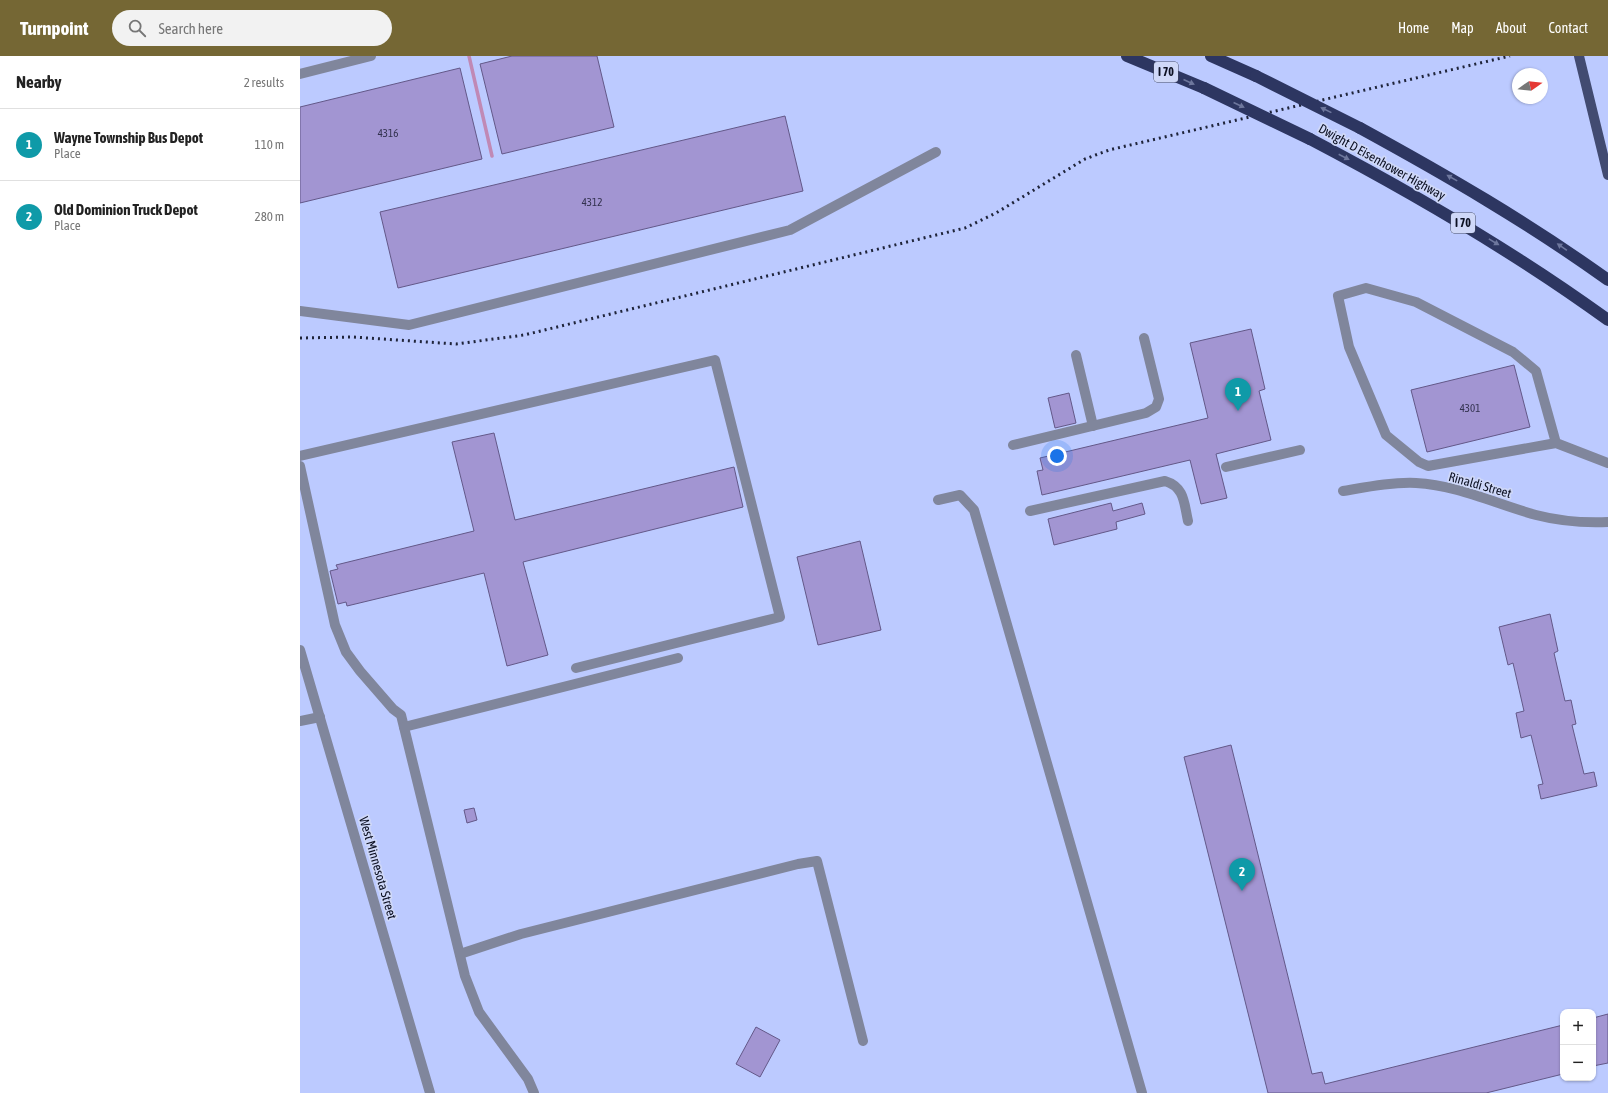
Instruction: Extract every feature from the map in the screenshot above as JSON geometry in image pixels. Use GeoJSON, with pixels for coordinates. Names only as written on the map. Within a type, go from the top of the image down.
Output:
{"type":"FeatureCollection","features":[{"type":"Feature","properties":{"kind":"highway","name":"Dwight D Eisenhower Highway"},"geometry":{"type":"LineString","coordinates":[[1127,56],[1204,88],[1364,167],[1524,260],[1608,320]]}},
{"type":"Feature","properties":{"kind":"highway","name":"Dwight D Eisenhower Highway"},"geometry":{"type":"LineString","coordinates":[[1211,56],[1256,76],[1360,128],[1480,195],[1547,237],[1608,280]]}},
{"type":"Feature","properties":{"kind":"main road"},"geometry":{"type":"LineString","coordinates":[[1579,56],[1608,175]]}},
{"type":"Feature","properties":{"kind":"street"},"geometry":{"type":"LineString","coordinates":[[300,74],[371,56]]}},
{"type":"Feature","properties":{"kind":"street"},"geometry":{"type":"LineString","coordinates":[[300,311],[409,325],[790,230],[936,152]]}},
{"type":"Feature","properties":{"kind":"street"},"geometry":{"type":"LineString","coordinates":[[1556,443],[1536,371],[1513,352],[1416,302],[1366,288],[1338,296],[1349,346],[1386,435],[1419,462],[1428,466],[1556,443],[1608,462]]}},
{"type":"Feature","properties":{"kind":"street"},"geometry":{"type":"LineString","coordinates":[[1013,445],[1146,413],[1156,407],[1159,399],[1144,338]]}},
{"type":"Feature","properties":{"kind":"street"},"geometry":{"type":"LineString","coordinates":[[1076,354],[1093,426]]}},
{"type":"Feature","properties":{"kind":"street"},"geometry":{"type":"LineString","coordinates":[[300,456],[715,360],[780,617],[576,668]]}},
{"type":"Feature","properties":{"kind":"street"},"geometry":{"type":"LineString","coordinates":[[1226,467],[1300,450]]}},
{"type":"Feature","properties":{"kind":"street"},"geometry":{"type":"LineString","coordinates":[[300,466],[338,632],[346,652],[355,665],[393,709],[401,715],[465,976],[479,1012],[528,1079],[534,1093]]}},
{"type":"Feature","properties":{"kind":"street"},"geometry":{"type":"LineString","coordinates":[[1422,484],[1428,466]]}},
{"type":"Feature","properties":{"kind":"street"},"geometry":{"type":"LineString","coordinates":[[1030,511],[1165,482],[1174,484],[1180,490],[1188,521]]}},
{"type":"Feature","properties":{"kind":"street","name":"Rinaldi Street"},"geometry":{"type":"LineString","coordinates":[[1343,491],[1381,485],[1422,484],[1465,492],[1547,517],[1578,522],[1608,522]]}},
{"type":"Feature","properties":{"kind":"street"},"geometry":{"type":"LineString","coordinates":[[938,500],[960,495],[974,510],[1142,1093]]}},
{"type":"Feature","properties":{"kind":"street","name":"West Minnesota Street"},"geometry":{"type":"LineString","coordinates":[[300,650],[430,1093]]}},
{"type":"Feature","properties":{"kind":"street"},"geometry":{"type":"LineString","coordinates":[[404,727],[678,658]]}},
{"type":"Feature","properties":{"kind":"street"},"geometry":{"type":"LineString","coordinates":[[300,721],[320,717]]}},
{"type":"Feature","properties":{"kind":"street"},"geometry":{"type":"LineString","coordinates":[[460,954],[521,934],[798,864],[817,862],[863,1041]]}},
{"type":"Feature","properties":{"kind":"building"},"geometry":{"type":"Polygon","coordinates":[[[512,56],[597,56],[614,127],[502,154],[480,64],[512,56]]]}},
{"type":"Feature","properties":{"kind":"building"},"geometry":{"type":"Polygon","coordinates":[[[460,68],[482,159],[300,203],[300,107],[460,68]]]}},
{"type":"Feature","properties":{"kind":"building"},"geometry":{"type":"Polygon","coordinates":[[[785,116],[803,191],[398,288],[380,212],[785,116]]]}},
{"type":"Feature","properties":{"kind":"building"},"geometry":{"type":"Polygon","coordinates":[[[1251,329],[1265,389],[1259,391],[1271,440],[1216,454],[1227,498],[1201,504],[1190,460],[1042,495],[1037,471],[1043,470],[1040,458],[1208,418],[1190,343],[1251,329]]]}},
{"type":"Feature","properties":{"kind":"building"},"geometry":{"type":"Polygon","coordinates":[[[1514,365],[1530,427],[1427,452],[1411,390],[1514,365]]]}},
{"type":"Feature","properties":{"kind":"building"},"geometry":{"type":"Polygon","coordinates":[[[1069,393],[1076,423],[1055,428],[1048,398],[1069,393]]]}},
{"type":"Feature","properties":{"kind":"building"},"geometry":{"type":"Polygon","coordinates":[[[494,433],[515,520],[734,467],[743,507],[523,562],[548,655],[507,666],[484,573],[347,606],[346,602],[338,604],[330,571],[338,569],[336,565],[474,531],[452,442],[494,433]]]}},
{"type":"Feature","properties":{"kind":"building"},"geometry":{"type":"Polygon","coordinates":[[[1111,503],[1113,511],[1142,503],[1145,514],[1116,522],[1117,529],[1054,545],[1048,519],[1111,503]]]}},
{"type":"Feature","properties":{"kind":"building"},"geometry":{"type":"Polygon","coordinates":[[[860,541],[881,630],[818,645],[797,557],[860,541]]]}},
{"type":"Feature","properties":{"kind":"building"},"geometry":{"type":"Polygon","coordinates":[[[1550,614],[1558,651],[1554,653],[1565,701],[1571,700],[1576,724],[1572,725],[1584,774],[1594,772],[1597,786],[1541,799],[1538,785],[1543,784],[1531,735],[1521,738],[1516,713],[1524,711],[1513,663],[1508,665],[1499,627],[1550,614]]]}},
{"type":"Feature","properties":{"kind":"building"},"geometry":{"type":"Polygon","coordinates":[[[1231,745],[1312,1074],[1322,1072],[1325,1084],[1560,1026],[1560,1075],[1486,1093],[1268,1093],[1184,757],[1231,745]]]}},
{"type":"Feature","properties":{"kind":"building"},"geometry":{"type":"Polygon","coordinates":[[[474,808],[477,820],[467,823],[464,810],[474,808]]]}},
{"type":"Feature","properties":{"kind":"building"},"geometry":{"type":"Polygon","coordinates":[[[1608,1014],[1608,1063],[1596,1065],[1596,1045],[1596,1017],[1608,1014]]]}},
{"type":"Feature","properties":{"kind":"building"},"geometry":{"type":"Polygon","coordinates":[[[756,1027],[780,1040],[760,1077],[736,1064],[756,1027]]]}},
{"type":"Feature","properties":{"kind":"waterway"},"geometry":{"type":"LineString","coordinates":[[469,56],[492,156]]}},
{"type":"Feature","properties":{"kind":"railway"},"geometry":{"type":"LineString","coordinates":[[300,338],[353,337],[456,344],[524,335],[965,228],[996,213],[1085,159],[1109,150],[1510,56]]}},
{"type":"Feature","properties":{"kind":"place","name":"Wayne Township Bus Depot"},"geometry":{"type":"Point","coordinates":[1238,411]}},
{"type":"Feature","properties":{"kind":"place","name":"Old Dominion Truck Depot"},"geometry":{"type":"Point","coordinates":[1242,891]}}]}
